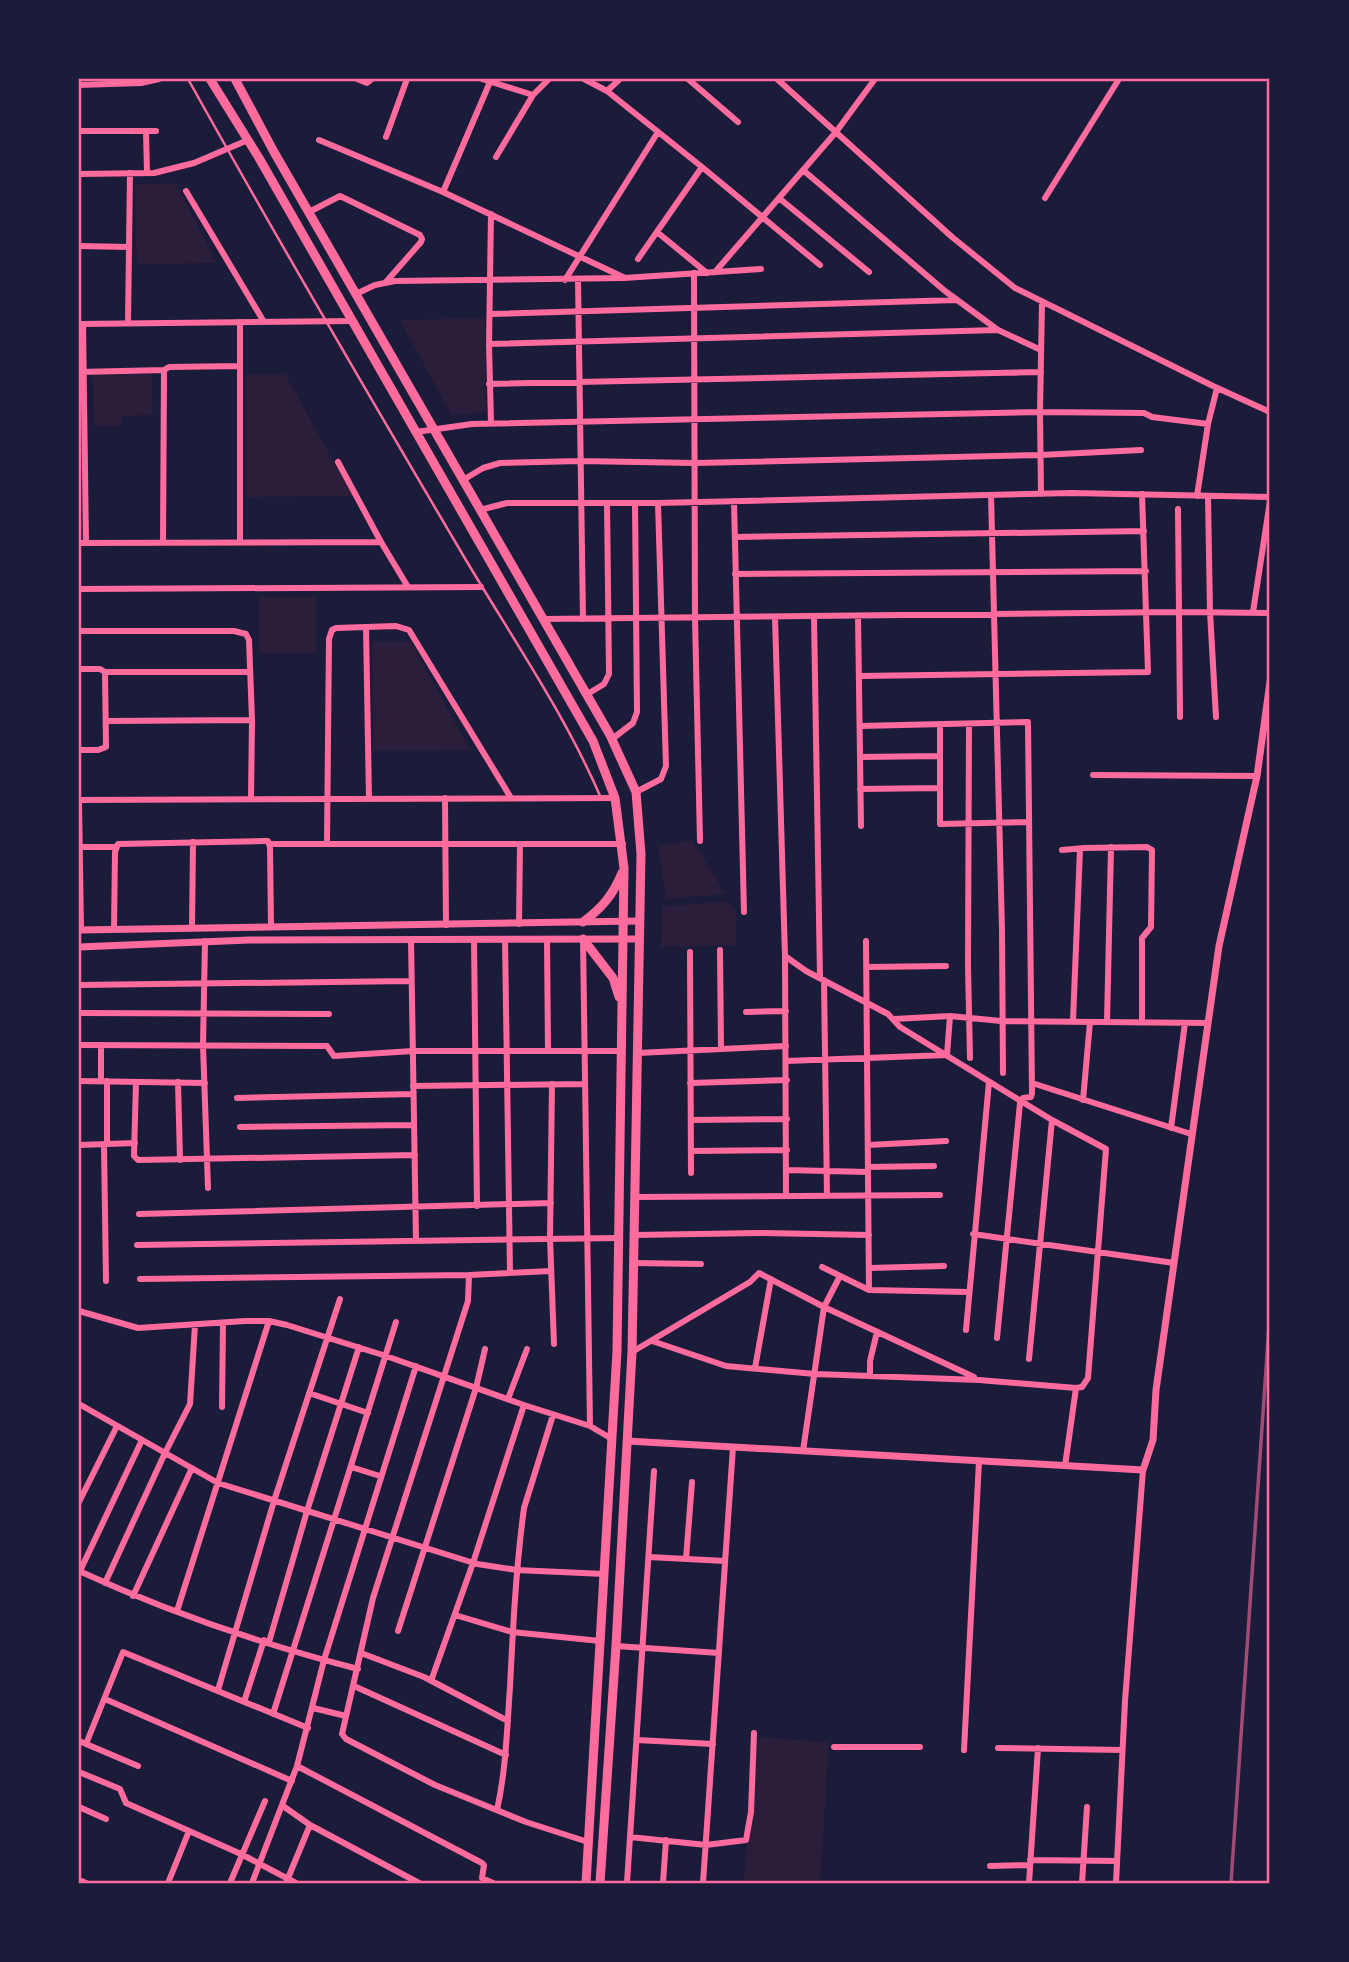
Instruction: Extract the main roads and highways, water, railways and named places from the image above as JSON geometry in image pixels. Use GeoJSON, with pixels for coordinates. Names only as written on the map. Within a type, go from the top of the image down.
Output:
{"type":"FeatureCollection","features":[{"type":"Feature","properties":{"kind":"main road"},"geometry":{"type":"LineString","coordinates":[[209,79],[248,140],[353,321],[593,741],[615,798],[624,868],[617,1351],[586,1883]]}},
{"type":"Feature","properties":{"kind":"main road"},"geometry":{"type":"LineString","coordinates":[[235,79],[612,739],[636,792],[641,847],[632,1352],[600,1883]]}},
{"type":"Feature","properties":{"kind":"main road"},"geometry":{"type":"LineString","coordinates":[[583,922],[602,907],[614,891],[624,868]]}},
{"type":"Feature","properties":{"kind":"main road"},"geometry":{"type":"LineString","coordinates":[[583,939],[613,978],[622,1009]]}},
{"type":"Feature","properties":{"kind":"main road"},"geometry":{"type":"LineString","coordinates":[[612,1435],[628,1437]]}},
{"type":"Feature","properties":{"kind":"main road"},"geometry":{"type":"LineString","coordinates":[[611,1454],[626,1455]]}},
{"type":"Feature","properties":{"kind":"railway"},"geometry":{"type":"LineString","coordinates":[[1231,1883],[1270,1310]]}}]}
